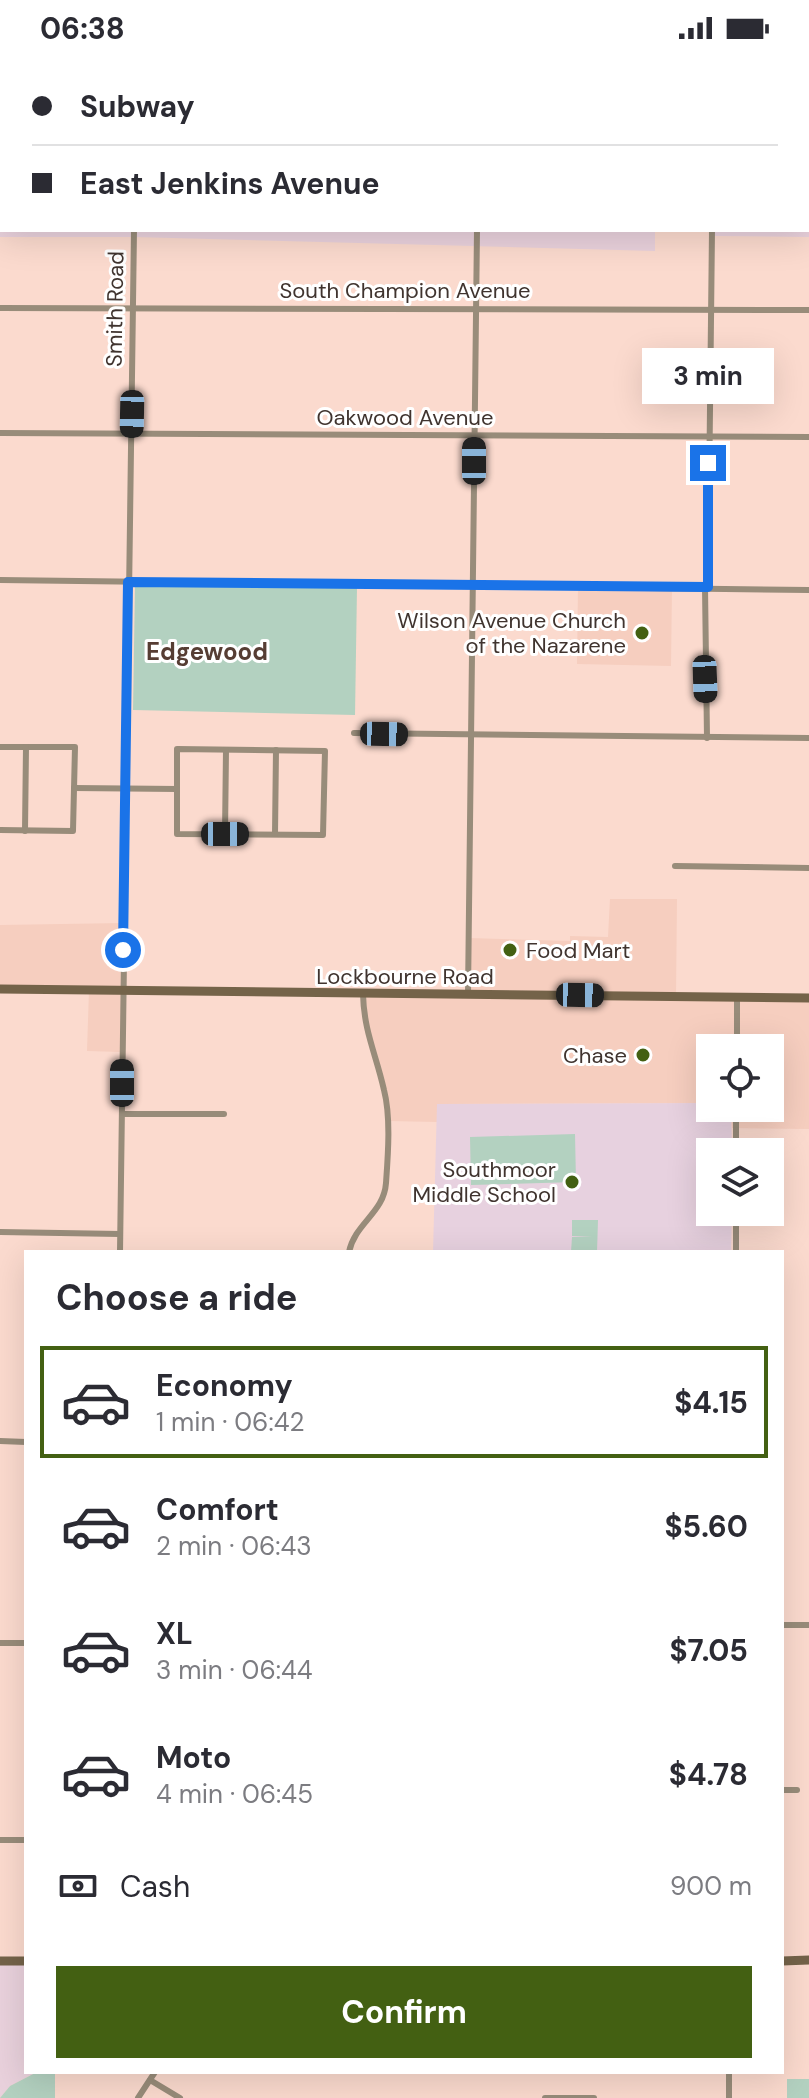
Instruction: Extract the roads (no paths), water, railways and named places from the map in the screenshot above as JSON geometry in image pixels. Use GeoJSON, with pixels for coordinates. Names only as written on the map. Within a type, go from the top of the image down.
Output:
{"type":"FeatureCollection","features":[{"type":"Feature","properties":{"kind":"main road","name":"Lockbourne Road"},"geometry":{"type":"LineString","coordinates":[[0,989],[809,998]]}},
{"type":"Feature","properties":{"kind":"main road"},"geometry":{"type":"LineString","coordinates":[[784,1961],[809,1960]]}},
{"type":"Feature","properties":{"kind":"main road"},"geometry":{"type":"LineString","coordinates":[[0,1961],[24,1961]]}},
{"type":"Feature","properties":{"kind":"street","name":"Smith Road"},"geometry":{"type":"LineString","coordinates":[[120,1250],[134,232]]}},
{"type":"Feature","properties":{"kind":"street"},"geometry":{"type":"LineString","coordinates":[[468,994],[477,232]]}},
{"type":"Feature","properties":{"kind":"street"},"geometry":{"type":"LineString","coordinates":[[707,738],[706,587],[712,232]]}},
{"type":"Feature","properties":{"kind":"street","name":"South Champion Avenue"},"geometry":{"type":"LineString","coordinates":[[0,308],[809,310]]}},
{"type":"Feature","properties":{"kind":"street","name":"Oakwood Avenue"},"geometry":{"type":"LineString","coordinates":[[0,433],[809,437]]}},
{"type":"Feature","properties":{"kind":"street"},"geometry":{"type":"LineString","coordinates":[[0,580],[809,590]]}},
{"type":"Feature","properties":{"kind":"street"},"geometry":{"type":"LineString","coordinates":[[354,733],[809,738]]}},
{"type":"Feature","properties":{"kind":"street"},"geometry":{"type":"LineString","coordinates":[[0,747],[75,747],[73,831],[0,830]]}},
{"type":"Feature","properties":{"kind":"street"},"geometry":{"type":"LineString","coordinates":[[25,831],[26,747]]}},
{"type":"Feature","properties":{"kind":"street"},"geometry":{"type":"LineString","coordinates":[[177,749],[226,750],[325,751],[323,835],[177,834],[177,749]]}},
{"type":"Feature","properties":{"kind":"street"},"geometry":{"type":"LineString","coordinates":[[225,834],[226,750]]}},
{"type":"Feature","properties":{"kind":"street"},"geometry":{"type":"LineString","coordinates":[[275,834],[276,750]]}},
{"type":"Feature","properties":{"kind":"street"},"geometry":{"type":"LineString","coordinates":[[74,788],[177,789]]}},
{"type":"Feature","properties":{"kind":"street"},"geometry":{"type":"LineString","coordinates":[[675,866],[809,868]]}},
{"type":"Feature","properties":{"kind":"street"},"geometry":{"type":"LineString","coordinates":[[350,1250],[357,1231],[381,1206],[386,1183],[385,1091],[368,1046],[363,994]]}},
{"type":"Feature","properties":{"kind":"street"},"geometry":{"type":"LineString","coordinates":[[737,997],[737,1034]]}},
{"type":"Feature","properties":{"kind":"street"},"geometry":{"type":"LineString","coordinates":[[122,1114],[224,1114]]}},
{"type":"Feature","properties":{"kind":"street"},"geometry":{"type":"LineString","coordinates":[[736,1226],[736,1250]]}},
{"type":"Feature","properties":{"kind":"street"},"geometry":{"type":"LineString","coordinates":[[0,1232],[120,1234]]}},
{"type":"Feature","properties":{"kind":"street"},"geometry":{"type":"LineString","coordinates":[[0,1441],[24,1442]]}},
{"type":"Feature","properties":{"kind":"street"},"geometry":{"type":"LineString","coordinates":[[784,1625],[809,1625]]}},
{"type":"Feature","properties":{"kind":"street"},"geometry":{"type":"LineString","coordinates":[[0,1643],[24,1643]]}},
{"type":"Feature","properties":{"kind":"street"},"geometry":{"type":"LineString","coordinates":[[784,1790],[797,1790]]}},
{"type":"Feature","properties":{"kind":"street"},"geometry":{"type":"LineString","coordinates":[[0,1840],[24,1840]]}},
{"type":"Feature","properties":{"kind":"street"},"geometry":{"type":"LineString","coordinates":[[138,2098],[154,2074]]}},
{"type":"Feature","properties":{"kind":"street"},"geometry":{"type":"LineString","coordinates":[[729,2074],[729,2098]]}},
{"type":"Feature","properties":{"kind":"street"},"geometry":{"type":"LineString","coordinates":[[150,2080],[180,2098]]}},
{"type":"Feature","properties":{"kind":"street"},"geometry":{"type":"LineString","coordinates":[[545,2098],[594,2098]]}},
{"type":"Feature","properties":{"kind":"place","name":"Wilson Avenue Church of the Nazarene"},"geometry":{"type":"Point","coordinates":[642,633]}},
{"type":"Feature","properties":{"kind":"place","name":"Food Mart"},"geometry":{"type":"Point","coordinates":[510,950]}},
{"type":"Feature","properties":{"kind":"place","name":"Chase"},"geometry":{"type":"Point","coordinates":[643,1055]}},
{"type":"Feature","properties":{"kind":"place","name":"Southmoor Middle School"},"geometry":{"type":"Point","coordinates":[572,1182]}},
{"type":"Feature","properties":{"kind":"district","name":"Edgewood"},"geometry":{"type":"Point","coordinates":[207,651]}}]}
